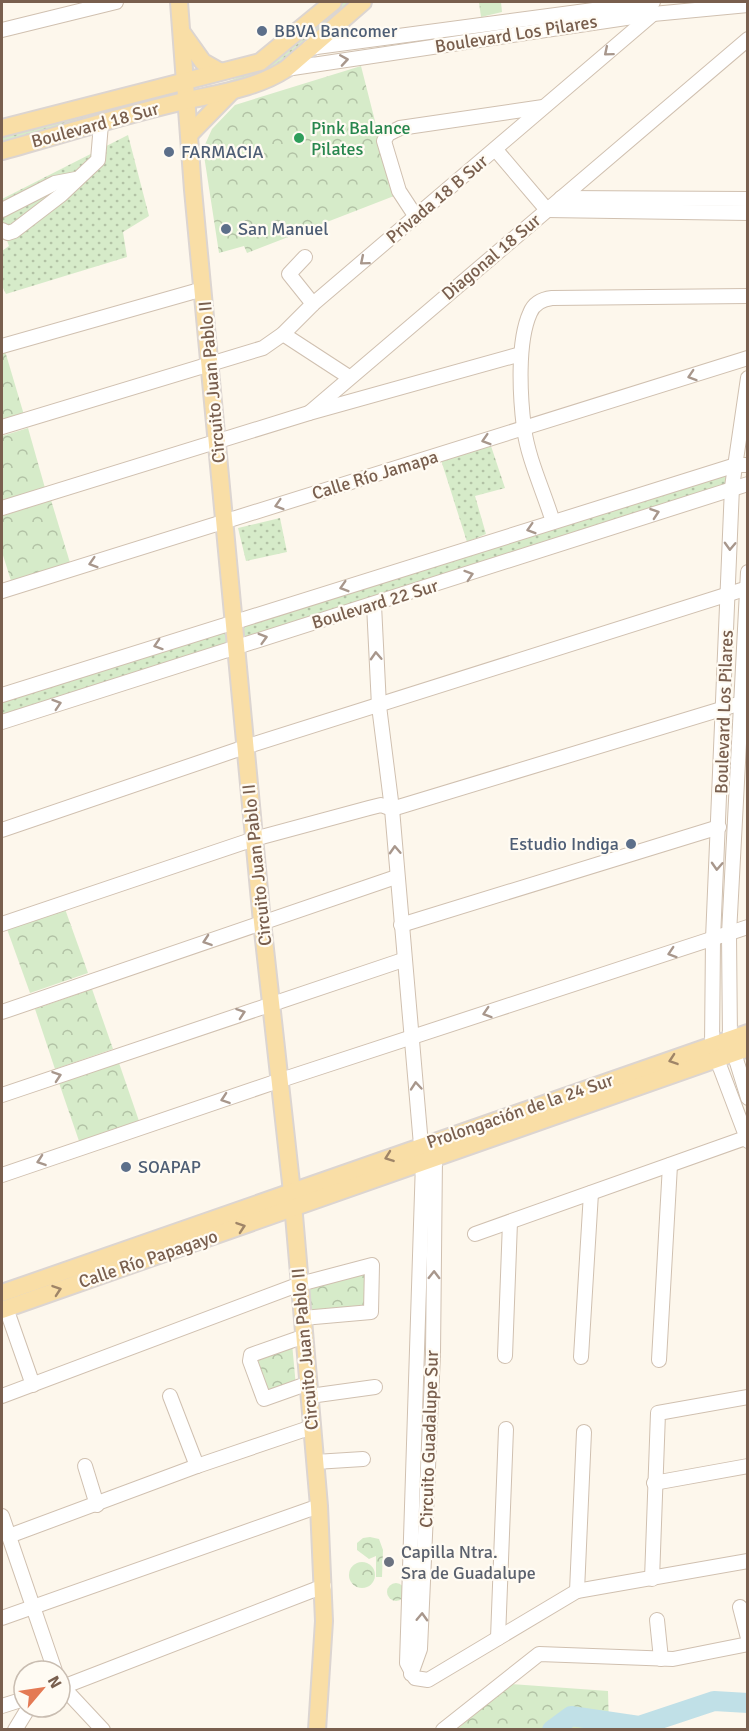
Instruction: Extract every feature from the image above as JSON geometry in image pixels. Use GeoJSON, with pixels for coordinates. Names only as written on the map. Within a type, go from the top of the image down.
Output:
{"type":"FeatureCollection","features":[{"type":"Feature","properties":{"kind":"main road","name":"Circuito Juan Pablo II"},"geometry":{"type":"LineString","coordinates":[[179,2],[245,747],[293,1200],[320,1506],[324,1586],[317,1730]]}},
{"type":"Feature","properties":{"kind":"main road","name":"Boulevard 18 Sur"},"geometry":{"type":"LineString","coordinates":[[2,128],[266,60],[333,2]]}},
{"type":"Feature","properties":{"kind":"main road","name":"Boulevard 18 Sur"},"geometry":{"type":"LineString","coordinates":[[2,151],[264,80],[286,69],[363,2]]}},
{"type":"Feature","properties":{"kind":"main road"},"geometry":{"type":"LineString","coordinates":[[182,33],[203,62],[219,71]]}},
{"type":"Feature","properties":{"kind":"main road"},"geometry":{"type":"LineString","coordinates":[[189,135],[233,90]]}},
{"type":"Feature","properties":{"kind":"main road","name":"Prolongación de la 24 Sur"},"geometry":{"type":"LineString","coordinates":[[293,1200],[714,1053],[737,1047],[747,1033]]}},
{"type":"Feature","properties":{"kind":"main road","name":"Calle Río Papagayo"},"geometry":{"type":"LineString","coordinates":[[3,1304],[293,1200]]}},
{"type":"Feature","properties":{"kind":"street"},"geometry":{"type":"LineString","coordinates":[[2,30],[116,2]]}},
{"type":"Feature","properties":{"kind":"street","name":"Boulevard Los Pilares"},"geometry":{"type":"LineString","coordinates":[[309,48],[618,4],[653,8]]}},
{"type":"Feature","properties":{"kind":"street","name":"Boulevard Los Pilares"},"geometry":{"type":"LineString","coordinates":[[286,69],[653,8],[705,4],[747,5]]}},
{"type":"Feature","properties":{"kind":"street","name":"Privada 18 B Sur"},"geometry":{"type":"LineString","coordinates":[[2,427],[263,348],[283,334],[313,304],[496,150],[653,8]]}},
{"type":"Feature","properties":{"kind":"street","name":"Diagonal 18 Sur"},"geometry":{"type":"LineString","coordinates":[[2,508],[309,413],[747,39]]}},
{"type":"Feature","properties":{"kind":"street"},"geometry":{"type":"LineString","coordinates":[[416,217],[395,180],[384,141],[388,134],[400,128],[543,107]]}},
{"type":"Feature","properties":{"kind":"street"},"geometry":{"type":"LineString","coordinates":[[2,230],[8,233],[14,231],[61,195],[100,156],[101,124]]}},
{"type":"Feature","properties":{"kind":"street"},"geometry":{"type":"LineString","coordinates":[[496,150],[547,210],[747,213]]}},
{"type":"Feature","properties":{"kind":"street"},"geometry":{"type":"LineString","coordinates":[[2,210],[55,183],[76,179]]}},
{"type":"Feature","properties":{"kind":"street"},"geometry":{"type":"LineString","coordinates":[[561,198],[747,199]]}},
{"type":"Feature","properties":{"kind":"street"},"geometry":{"type":"LineString","coordinates":[[304,258],[289,274],[313,304]]}},
{"type":"Feature","properties":{"kind":"street"},"geometry":{"type":"LineString","coordinates":[[2,346],[203,289]]}},
{"type":"Feature","properties":{"kind":"street"},"geometry":{"type":"LineString","coordinates":[[553,522],[524,429],[521,354],[530,313],[538,303],[552,298],[747,296]]}},
{"type":"Feature","properties":{"kind":"street"},"geometry":{"type":"LineString","coordinates":[[283,334],[349,377]]}},
{"type":"Feature","properties":{"kind":"street"},"geometry":{"type":"LineString","coordinates":[[309,413],[521,354]]}},
{"type":"Feature","properties":{"kind":"street","name":"Calle Río Jamapa"},"geometry":{"type":"LineString","coordinates":[[2,591],[747,358]]}},
{"type":"Feature","properties":{"kind":"street","name":"Boulevard Los Pilares"},"geometry":{"type":"LineString","coordinates":[[714,1053],[713,939],[732,487],[742,465],[747,378]]}},
{"type":"Feature","properties":{"kind":"street","name":"Boulevard 22 Sur"},"geometry":{"type":"LineString","coordinates":[[2,695],[234,621],[742,465]]}},
{"type":"Feature","properties":{"kind":"street","name":"Boulevard 22 Sur"},"geometry":{"type":"LineString","coordinates":[[2,722],[747,484]]}},
{"type":"Feature","properties":{"kind":"street","name":"Boulevard Los Pilares"},"geometry":{"type":"LineString","coordinates":[[747,572],[742,820],[729,934],[737,1047],[747,1098]]}},
{"type":"Feature","properties":{"kind":"street"},"geometry":{"type":"LineString","coordinates":[[2,830],[245,747],[747,588]]}},
{"type":"Feature","properties":{"kind":"street"},"geometry":{"type":"LineString","coordinates":[[374,605],[379,706],[392,808],[403,960],[426,1155]]}},
{"type":"Feature","properties":{"kind":"street"},"geometry":{"type":"LineString","coordinates":[[2,924],[254,838],[381,805],[392,808],[745,702]]}},
{"type":"Feature","properties":{"kind":"street"},"geometry":{"type":"LineString","coordinates":[[401,925],[719,827]]}},
{"type":"Feature","properties":{"kind":"street"},"geometry":{"type":"LineString","coordinates":[[2,1012],[396,877]]}},
{"type":"Feature","properties":{"kind":"street"},"geometry":{"type":"LineString","coordinates":[[2,1175],[281,1080],[747,927]]}},
{"type":"Feature","properties":{"kind":"street"},"geometry":{"type":"LineString","coordinates":[[2,1095],[403,960]]}},
{"type":"Feature","properties":{"kind":"street"},"geometry":{"type":"LineString","coordinates":[[475,1234],[746,1139],[714,1053]]}},
{"type":"Feature","properties":{"kind":"street","name":"Circuito Guadalupe Sur"},"geometry":{"type":"LineString","coordinates":[[419,1493],[433,1316],[426,1155]]}},
{"type":"Feature","properties":{"kind":"street","name":"Circuito Guadalupe Sur"},"geometry":{"type":"LineString","coordinates":[[426,1155],[418,1316],[420,1649],[411,1674],[419,1680],[428,1680],[498,1638]]}},
{"type":"Feature","properties":{"kind":"street"},"geometry":{"type":"LineString","coordinates":[[659,1360],[670,1165]]}},
{"type":"Feature","properties":{"kind":"street"},"geometry":{"type":"LineString","coordinates":[[581,1357],[591,1193]]}},
{"type":"Feature","properties":{"kind":"street"},"geometry":{"type":"LineString","coordinates":[[505,1356],[510,1222]]}},
{"type":"Feature","properties":{"kind":"street"},"geometry":{"type":"LineString","coordinates":[[2,1396],[300,1284],[369,1264],[373,1267],[371,1312],[303,1318]]}},
{"type":"Feature","properties":{"kind":"street"},"geometry":{"type":"LineString","coordinates":[[3,1304],[33,1385]]}},
{"type":"Feature","properties":{"kind":"street"},"geometry":{"type":"LineString","coordinates":[[418,1316],[433,1316]]}},
{"type":"Feature","properties":{"kind":"street"},"geometry":{"type":"LineString","coordinates":[[305,1336],[251,1355],[250,1360],[264,1399],[309,1390],[375,1387]]}},
{"type":"Feature","properties":{"kind":"street"},"geometry":{"type":"LineString","coordinates":[[170,1396],[197,1466]]}},
{"type":"Feature","properties":{"kind":"street"},"geometry":{"type":"LineString","coordinates":[[652,1580],[658,1413],[747,1396]]}},
{"type":"Feature","properties":{"kind":"street"},"geometry":{"type":"LineString","coordinates":[[9,1536],[197,1466],[312,1427]]}},
{"type":"Feature","properties":{"kind":"street"},"geometry":{"type":"LineString","coordinates":[[498,1638],[506,1428]]}},
{"type":"Feature","properties":{"kind":"street"},"geometry":{"type":"LineString","coordinates":[[577,1591],[584,1432]]}},
{"type":"Feature","properties":{"kind":"street"},"geometry":{"type":"LineString","coordinates":[[315,1462],[363,1459]]}},
{"type":"Feature","properties":{"kind":"street"},"geometry":{"type":"LineString","coordinates":[[85,1466],[97,1505]]}},
{"type":"Feature","properties":{"kind":"street"},"geometry":{"type":"LineString","coordinates":[[654,1483],[747,1466]]}},
{"type":"Feature","properties":{"kind":"street"},"geometry":{"type":"LineString","coordinates":[[2,1618],[320,1506]]}},
{"type":"Feature","properties":{"kind":"street"},"geometry":{"type":"LineString","coordinates":[[2,1516],[51,1659]]}},
{"type":"Feature","properties":{"kind":"street"},"geometry":{"type":"LineString","coordinates":[[498,1638],[577,1591],[652,1580],[747,1561]]}},
{"type":"Feature","properties":{"kind":"street"},"geometry":{"type":"LineString","coordinates":[[72,1681],[324,1586]]}},
{"type":"Feature","properties":{"kind":"street"},"geometry":{"type":"LineString","coordinates":[[740,1608],[747,1638]]}},
{"type":"Feature","properties":{"kind":"street"},"geometry":{"type":"LineString","coordinates":[[657,1620],[661,1659]]}},
{"type":"Feature","properties":{"kind":"street"},"geometry":{"type":"LineString","coordinates":[[443,1730],[539,1654],[661,1659],[747,1644]]}},
{"type":"Feature","properties":{"kind":"street"},"geometry":{"type":"LineString","coordinates":[[72,1698],[103,1730]]}},
{"type":"Feature","properties":{"kind":"green space"},"geometry":{"type":"Polygon","coordinates":[[[340,2],[355,2],[274,72],[207,90],[270,64],[340,2]]]}},
{"type":"Feature","properties":{"kind":"green space"},"geometry":{"type":"Polygon","coordinates":[[[479,2],[501,2],[502,12],[481,17],[479,2]]]}},
{"type":"Feature","properties":{"kind":"green space"},"geometry":{"type":"Polygon","coordinates":[[[361,66],[394,196],[247,253],[244,246],[219,253],[203,149],[212,129],[235,105],[361,66]]]}},
{"type":"Feature","properties":{"kind":"green space"},"geometry":{"type":"Polygon","coordinates":[[[172,83],[174,103],[2,151],[2,128],[172,83]]]}},
{"type":"Feature","properties":{"kind":"green space"},"geometry":{"type":"Polygon","coordinates":[[[128,135],[149,216],[123,232],[127,257],[6,294],[2,286],[2,251],[9,246],[2,227],[2,199],[128,135]]]}},
{"type":"Feature","properties":{"kind":"green space"},"geometry":{"type":"Polygon","coordinates":[[[5,351],[24,415],[2,422],[2,352],[5,351]]]}},
{"type":"Feature","properties":{"kind":"green space"},"geometry":{"type":"Polygon","coordinates":[[[28,428],[45,488],[2,501],[2,436],[28,428]]]}},
{"type":"Feature","properties":{"kind":"green space"},"geometry":{"type":"Polygon","coordinates":[[[490,443],[505,488],[475,496],[486,534],[467,542],[441,460],[490,443]]]}},
{"type":"Feature","properties":{"kind":"green space"},"geometry":{"type":"Polygon","coordinates":[[[731,470],[727,486],[241,638],[242,625],[731,470]]]}},
{"type":"Feature","properties":{"kind":"green space"},"geometry":{"type":"Polygon","coordinates":[[[51,500],[71,566],[12,584],[2,552],[2,516],[51,500]]]}},
{"type":"Feature","properties":{"kind":"green space"},"geometry":{"type":"Polygon","coordinates":[[[280,518],[287,552],[246,561],[238,528],[280,518]]]}},
{"type":"Feature","properties":{"kind":"green space"},"geometry":{"type":"Polygon","coordinates":[[[228,623],[230,648],[2,722],[2,695],[228,623]]]}},
{"type":"Feature","properties":{"kind":"green space"},"geometry":{"type":"Polygon","coordinates":[[[65,909],[88,973],[30,993],[7,929],[65,909]]]}},
{"type":"Feature","properties":{"kind":"green space"},"geometry":{"type":"Polygon","coordinates":[[[92,989],[113,1049],[55,1069],[35,1009],[92,989]]]}},
{"type":"Feature","properties":{"kind":"green space"},"geometry":{"type":"Polygon","coordinates":[[[119,1063],[139,1121],[79,1141],[59,1083],[119,1063]]]}},
{"type":"Feature","properties":{"kind":"green space"},"geometry":{"type":"Polygon","coordinates":[[[371,1267],[369,1311],[306,1316],[303,1292],[371,1267]]]}},
{"type":"Feature","properties":{"kind":"green space"},"geometry":{"type":"Polygon","coordinates":[[[292,1343],[296,1387],[265,1397],[251,1358],[292,1343]]]}},
{"type":"Feature","properties":{"kind":"green space"},"geometry":{"type":"Polygon","coordinates":[[[363,1538],[379,1539],[383,1550],[382,1577],[376,1577],[376,1556],[369,1559],[357,1550],[357,1543],[363,1538]]]}},
{"type":"Feature","properties":{"kind":"green space"},"geometry":{"type":"Polygon","coordinates":[[[362,1562],[371,1566],[375,1575],[371,1584],[362,1588],[353,1584],[349,1575],[353,1566],[362,1562]]]}},
{"type":"Feature","properties":{"kind":"green space"},"geometry":{"type":"Polygon","coordinates":[[[392,1583],[400,1583],[405,1588],[403,1599],[392,1601],[387,1596],[387,1588],[392,1583]]]}},
{"type":"Feature","properties":{"kind":"green space"},"geometry":{"type":"Polygon","coordinates":[[[511,1684],[608,1691],[609,1729],[456,1730],[511,1684]]]}},
{"type":"Feature","properties":{"kind":"waterway"},"geometry":{"type":"LineString","coordinates":[[552,1730],[571,1716],[639,1726],[714,1701],[748,1703]]}},
{"type":"Feature","properties":{"kind":"place","name":"BBVA Bancomer"},"geometry":{"type":"Point","coordinates":[262,31]}},
{"type":"Feature","properties":{"kind":"place","name":"Pink Balance Pilates"},"geometry":{"type":"Point","coordinates":[299,138]}},
{"type":"Feature","properties":{"kind":"place","name":"FARMACIA"},"geometry":{"type":"Point","coordinates":[169,152]}},
{"type":"Feature","properties":{"kind":"place","name":"San Manuel"},"geometry":{"type":"Point","coordinates":[226,229]}},
{"type":"Feature","properties":{"kind":"place","name":"Estudio Indiga"},"geometry":{"type":"Point","coordinates":[631,844]}},
{"type":"Feature","properties":{"kind":"place","name":"SOAPAP"},"geometry":{"type":"Point","coordinates":[126,1167]}},
{"type":"Feature","properties":{"kind":"place","name":"Capilla Ntra. Sra de Guadalupe"},"geometry":{"type":"Point","coordinates":[389,1562]}}]}
